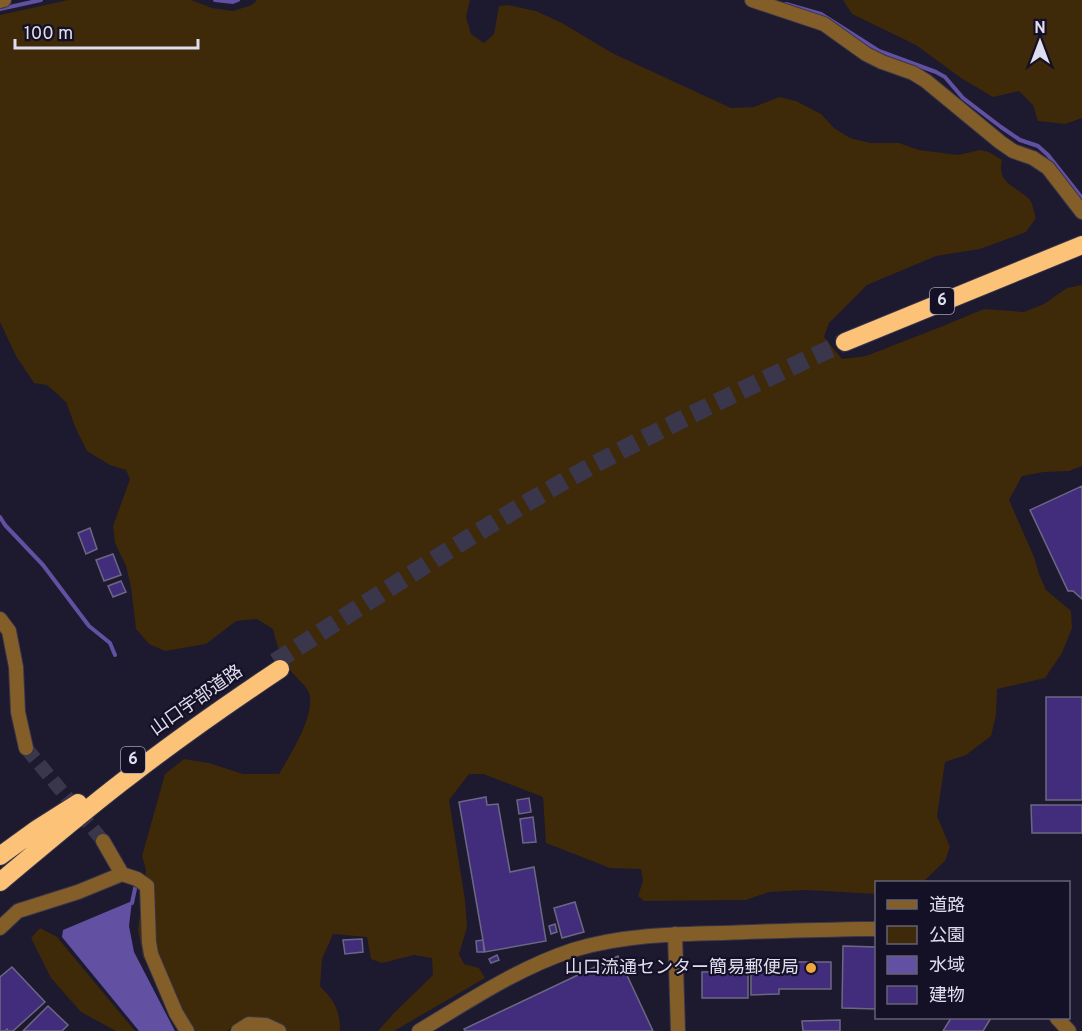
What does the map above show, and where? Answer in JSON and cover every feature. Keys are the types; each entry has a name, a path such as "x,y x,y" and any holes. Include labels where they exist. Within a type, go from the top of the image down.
{"highway":[{"name":"6","path":"846,345 1041,265 1082,245"},
{"name":"6","path":"1041,265 1082,252"},
{"name":"山口宇部道路","path":"0,870 78,803 132,761 204,710 277,665 132,774 0,882"},
{"path":"0,856 78,803"},
{"path":"0,890 22,864"}],"street":[{"path":"752,0 824,24 866,54 926,81 1000,142 1048,168 1082,212"},
{"path":"0,619 9,631 16,667 18,712 26,748"},
{"path":"103,841 122,874"},
{"path":"0,928 18,911 78,892 122,874 142,881 147,886 149,942 152,954 176,1013 187,1031"},
{"path":"419,1031 506,979 574,950 604,943 675,934 875,929"},
{"path":"675,934 678,1031"},
{"path":"1059,1019 1069,1031"},
{"path":"238,1031 249,1024 266,1025 279,1031"}],"green space":[{"path":"68,0 191,0 212,8 233,11 252,5 257,0 470,0 466,17 471,34 484,43 494,34 499,6 508,5 536,11 562,23 614,54 731,108 754,107 779,97 796,101 821,114 834,128 850,138 870,143 899,143 919,150 958,155 980,150 989,152 1002,160 1001,168 1005,180 1025,195 1032,204 1036,218 1026,232 980,249 936,256 867,285 829,323 824,337 842,359 866,356 984,309 1024,312 1044,304 1067,288 1082,285 1082,466 1069,471 1022,476 1009,500 1046,590 1071,611 1072,628 1062,653 1045,678 997,689 996,715 991,736 966,755 945,762 937,816 950,847 945,861 924,881 875,881 875,894 806,890 769,892 746,900 644,901 638,896 643,881 641,869 610,868 546,843 543,797 483,774 469,774 449,800 465,900 467,927 459,954 464,964 479,968 485,978 394,1031 378,1031 433,975 432,958 414,955 382,963 371,959 367,937 333,934 322,959 320,986 335,1006 340,1031 283,1031 243,1020 227,1031 181,1031 143,957 138,930 146,870 142,856 165,774 184,759 209,763 243,774 279,774 301,735 309,712 309,693 282,656 273,629 257,619 236,621 206,644 165,651 149,644 136,629 131,587 126,566 115,543 113,526 130,479 126,470 110,465 87,451 66,402 47,385 34,383 16,356 0,322 0,15"},
{"path":"843,0 1082,0 1082,118 1065,124 1038,121 1033,105 1019,91 993,97 961,78 916,45 852,14"},
{"path":"40,928 57,937 135,1031 116,1031 81,1012 51,978 31,938"}],"water":[{"path":"132,901 129,926 134,952 175,1031 139,1031 62,937 63,930"}],"building":[{"path":"1082,486 1082,599 1073,591 1068,591 1030,510"},
{"path":"90,528 97,549 86,554 78,533"},
{"path":"113,554 121,575 104,581 96,560"},
{"path":"121,581 126,592 113,597 108,586"},
{"path":"1046,697 1082,697 1082,800 1046,800"},
{"path":"486,797 487,805 498,804 510,872 534,867 546,941 485,952 459,802"},
{"path":"529,798 531,812 519,814 517,800"},
{"path":"1031,805 1082,805 1082,833 1032,833"},
{"path":"533,817 536,842 523,843 520,819"},
{"path":"575,902 584,932 562,938 554,908"},
{"path":"555,924 557,932 551,934 549,926"},
{"path":"362,939 363,952 345,954 343,940"},
{"path":"483,940 484,952 477,952 476,941"},
{"path":"843,946 875,947 875,1009 842,1008"},
{"path":"497,955 499,960 491,963 489,959"},
{"path":"618,956 653,1031 465,1031 464,1029"},
{"path":"751,962 831,962 831,989 779,989 779,994 751,995"},
{"path":"12,967 45,1002 13,1031 7,1029 0,1031 0,977"},
{"path":"748,971 748,998 702,998 702,972"},
{"path":"48,1006 68,1025 62,1031 23,1031"},
{"path":"950,1019 990,1019 983,1031 943,1031"},
{"path":"840,1020 840,1031 803,1031 802,1021"}],"waterway":[{"path":"0,9 41,0"},
{"path":"215,0 233,2 238,0"},
{"path":"786,4 821,14 879,51 945,77 963,98 1001,127 1020,140 1038,146 1048,155 1082,198"},
{"path":"0,517 43,565 89,626 110,643 115,655"},
{"path":"132,903 136,884"}],"tunnel":[{"path":"275,662 457,545 568,479 671,425 845,342"},
{"path":"26,748 103,841"}],"place":[{"name":"山口流通センター簡易郵便局","path":"811,968"}]}
